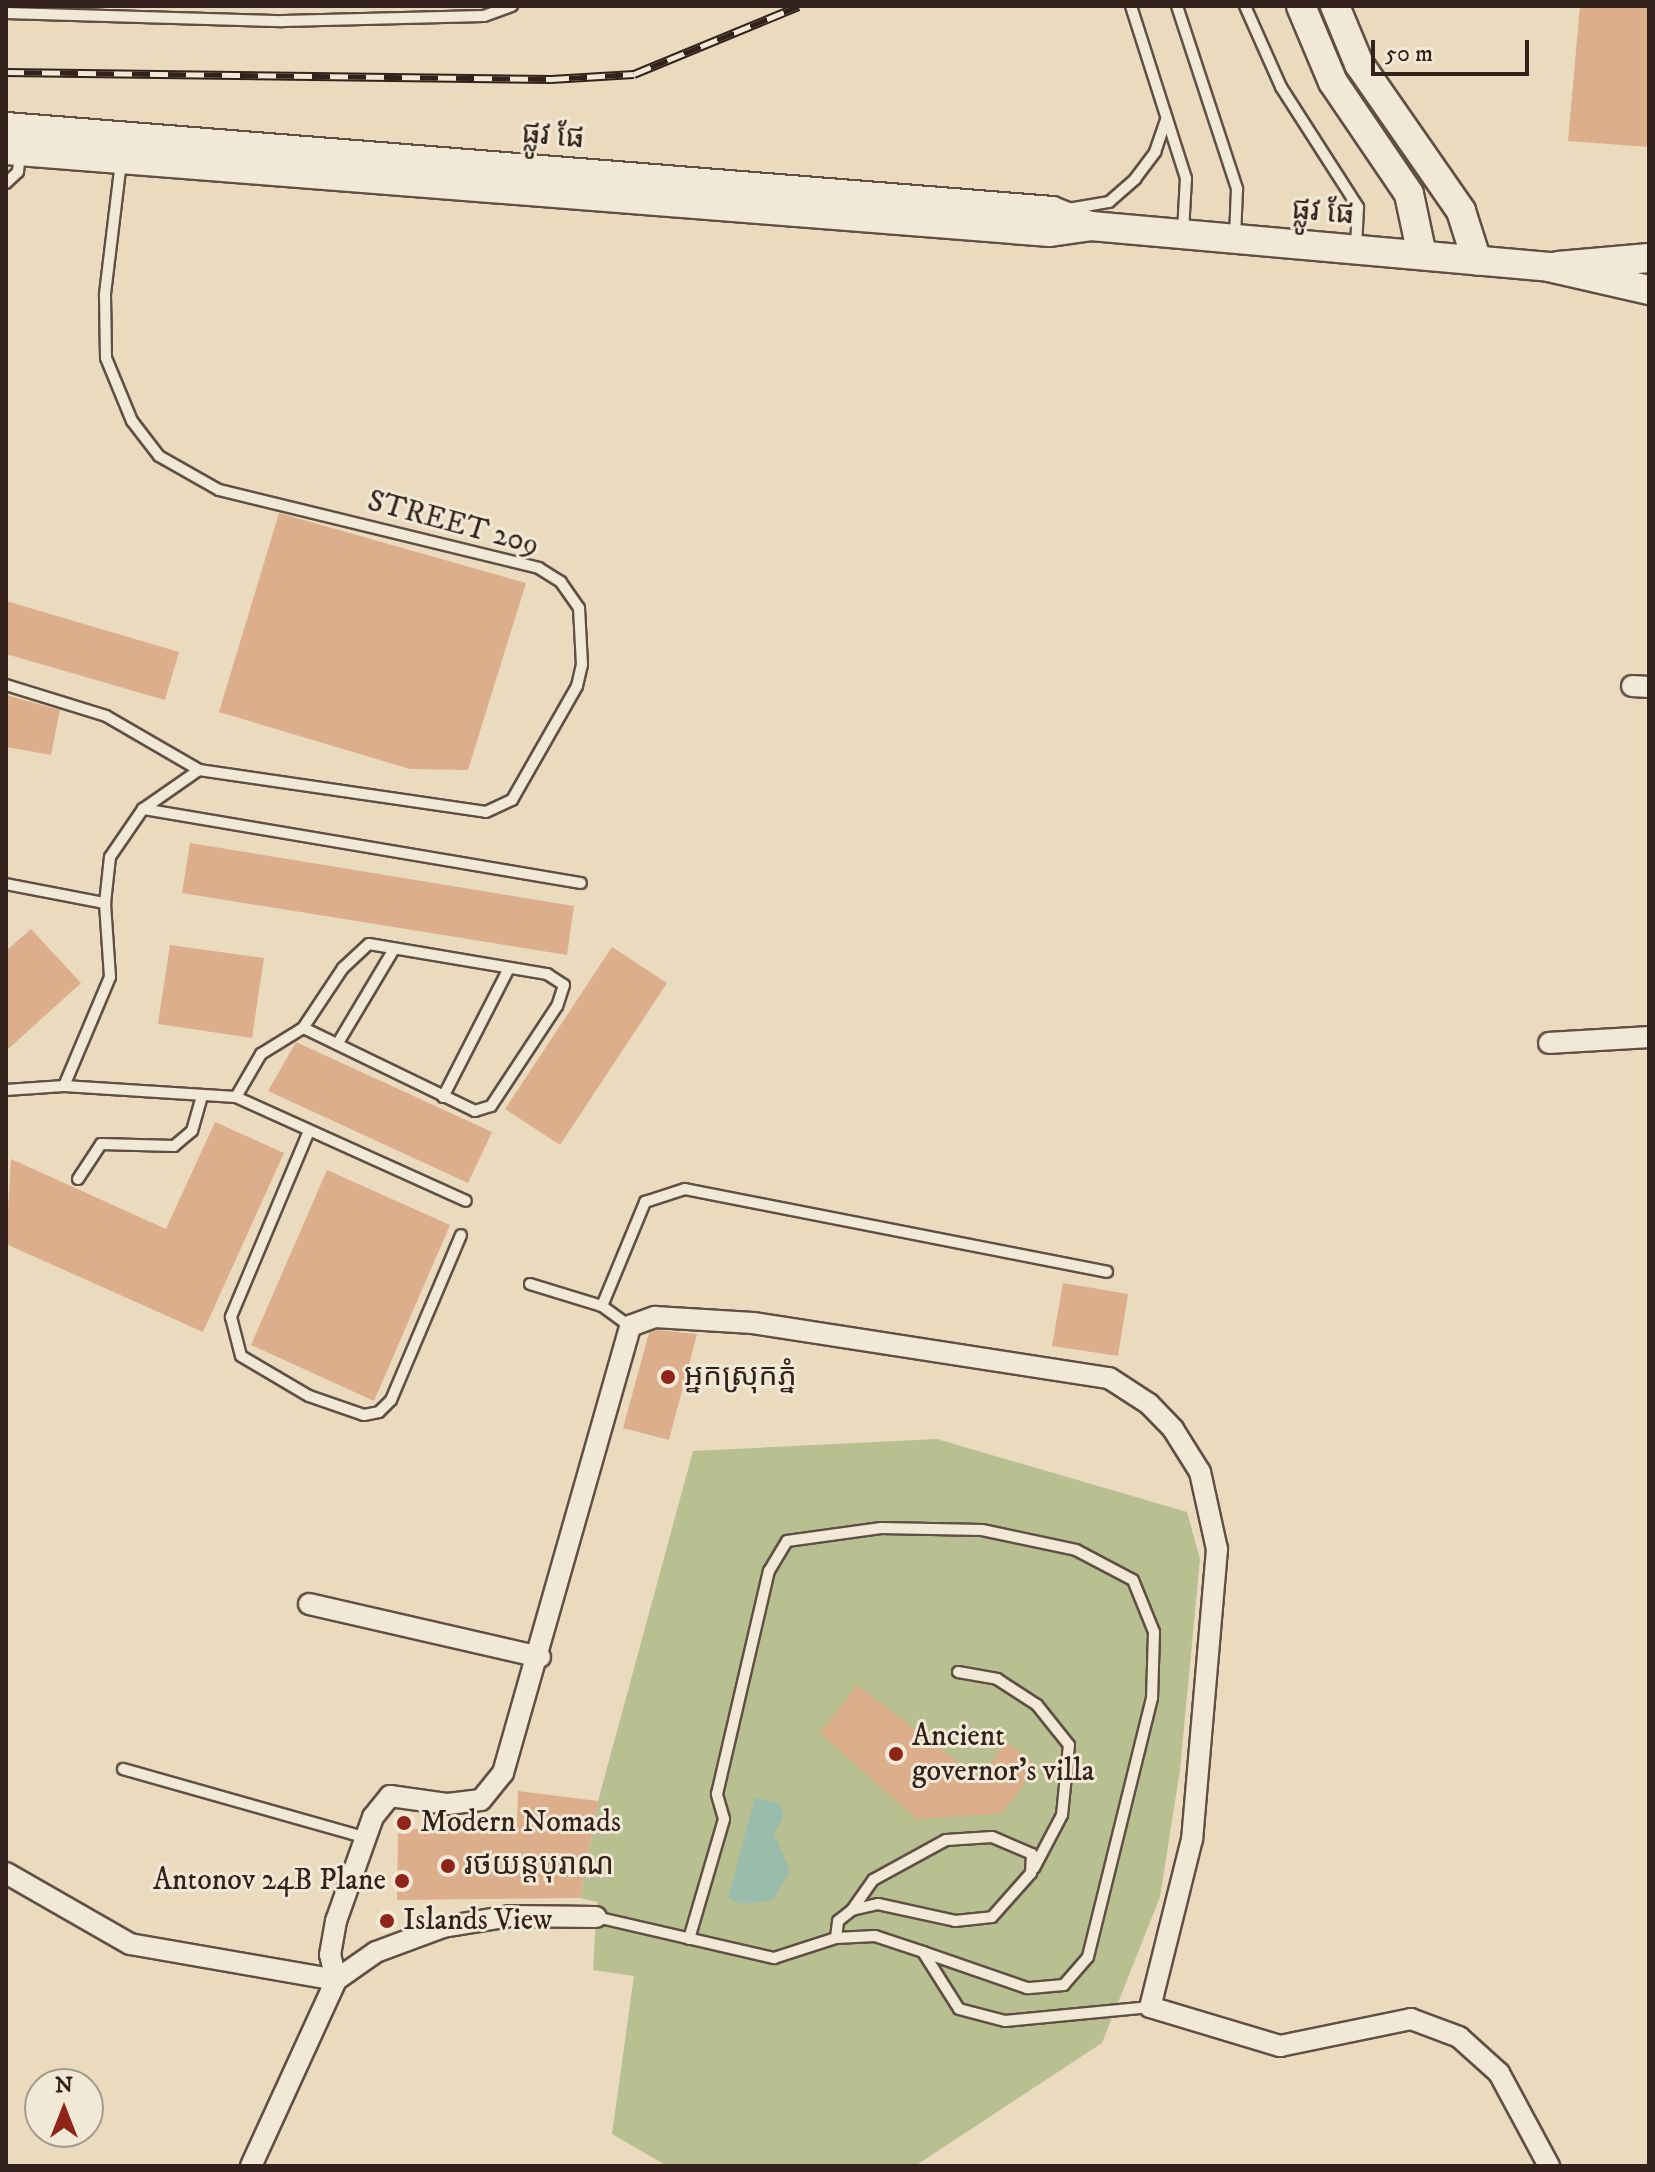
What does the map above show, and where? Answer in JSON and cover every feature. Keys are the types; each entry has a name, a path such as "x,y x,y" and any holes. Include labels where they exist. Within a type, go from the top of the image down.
{"street":[{"path":"1301,6 1327,72 1409,194 1422,255"},
{"path":"1335,6 1359,64 1461,211 1477,261"},
{"name":"ផ្លូវ ផែ","path":"11,142 1052,211 1091,226"},
{"name":"ផ្លូវ ផែ","path":"11,142 121,161 1050,232 1091,226 1422,255 1549,267 1649,290"},
{"name":"ផ្លូវ ផែ","path":"1549,267 1649,258"},
{"path":"1549,1043 1649,1037"},
{"path":"336,1980 330,1955 336,1921 363,1837 390,1796 448,1804 481,1800 503,1773 540,1657 630,1326 655,1317 753,1323 1109,1378 1149,1404 1173,1429 1200,1472 1217,1549 1192,1839 1150,2007 1280,2046 1411,2019 1459,2037 1499,2073 1549,2166"},
{"path":"309,1604 540,1657"},
{"path":"6,1873 130,1944 336,1980"},
{"path":"251,2166 336,1980 376,1952 443,1927 511,1916 596,1917"}],"lane":[{"path":"6,13 283,21 484,16 512,6"},
{"path":"1131,6 1186,178 1182,234"},
{"path":"1177,6 1237,189 1235,239"},
{"path":"1245,6 1281,87 1358,207 1356,250"},
{"path":"1052,211 1109,202 1155,152 1167,118"},
{"path":"6,183 18,172 11,142"},
{"name":"STREET 209","path":"121,161 103,318 106,358 132,421 159,456 219,490 539,568 570,592 582,626 577,686 512,800 499,808 425,806 199,770"},
{"path":"6,685 106,716 199,770 143,809 110,857 105,903 110,977 64,1086"},
{"path":"143,809 581,883"},
{"path":"6,884 105,903"},
{"path":"236,1097 261,1054 303,1028 343,968 369,944 547,974 564,985 557,1006 491,1106 475,1111 303,1028"},
{"path":"338,1043 394,949"},
{"path":"443,1097 509,968"},
{"path":"6,1090 64,1086 236,1097 466,1201"},
{"path":"78,1179 101,1144 174,1146 192,1131 202,1095"},
{"path":"309,1131 231,1317 241,1356 309,1396 364,1415 379,1412 391,1400 461,1235"},
{"path":"602,1306 645,1202 685,1189 1107,1272"},
{"path":"530,1284 602,1306 630,1326"},
{"path":"596,1917 689,1939 774,1958 836,1938 875,1936 1027,1988 1064,1985 1088,1957 1152,1698 1154,1632 1133,1580 1076,1550 982,1530 881,1528 787,1541 769,1571 717,1794 724,1819 689,1939"},
{"path":"852,1910 878,1904 955,1921 992,1917 1031,1873 1062,1815 1069,1745 1037,1705 997,1679 958,1672"},
{"path":"123,1769 363,1837"},
{"path":"836,1938 838,1921 852,1910 873,1880 946,1840 992,1837 1014,1843 1032,1854 1031,1873"},
{"path":"923,1952 959,2009 1005,2021 1150,2007"}],"shaded area":[{"path":"937,1439 1187,1512 1200,1559 1180,1770 1160,1897 1102,2043 915,2166 667,2166 612,2134 634,1976 593,1970 597,1902 580,1898 598,1801 693,1451"},
{"path":"755,1797 780,1804 784,1815 774,1833 790,1871 773,1900 741,1904 728,1898"}],"building":[{"path":"1580,6 1649,6 1649,147 1568,141"},
{"path":"279,513 526,583 468,770 410,769 219,712"},
{"path":"6,601 179,652 165,700 6,654"},
{"path":"6,695 60,710 51,755 6,747"},
{"path":"190,843 574,906 567,955 182,893"},
{"path":"31,929 81,983 6,1051 6,951"},
{"path":"170,945 264,958 252,1038 158,1024"},
{"path":"612,947 667,983 560,1145 505,1109"},
{"path":"296,1042 492,1132 468,1183 268,1091"},
{"path":"215,1122 284,1153 203,1332 6,1244 11,1159 166,1229"},
{"path":"327,1170 450,1225 374,1401 251,1345"},
{"path":"1063,1283 1128,1294 1118,1356 1052,1346"},
{"path":"657,1330 697,1334 669,1440 623,1428 649,1333"},
{"name":"Ancient governor's villa","path":"857,1685 980,1779 1006,1742 1037,1766 1002,1813 917,1819 820,1733"},
{"path":"518,1791 598,1801 580,1898 397,1900 398,1829 517,1829"}],"railway":[{"path":"6,72 551,79 634,74 799,6"}],"place":[{"name":"អ្នកស្រុកភ្នំ","path":"668,1377"},
{"name":"Ancient governor's villa","path":"896,1754"},
{"name":"Modern Nomads","path":"404,1823"},
{"name":"រថយន្តបុរាណ","path":"448,1866"},
{"name":"Antonov 24B Plane","path":"402,1881"},
{"name":"Islands View","path":"387,1921"}]}
